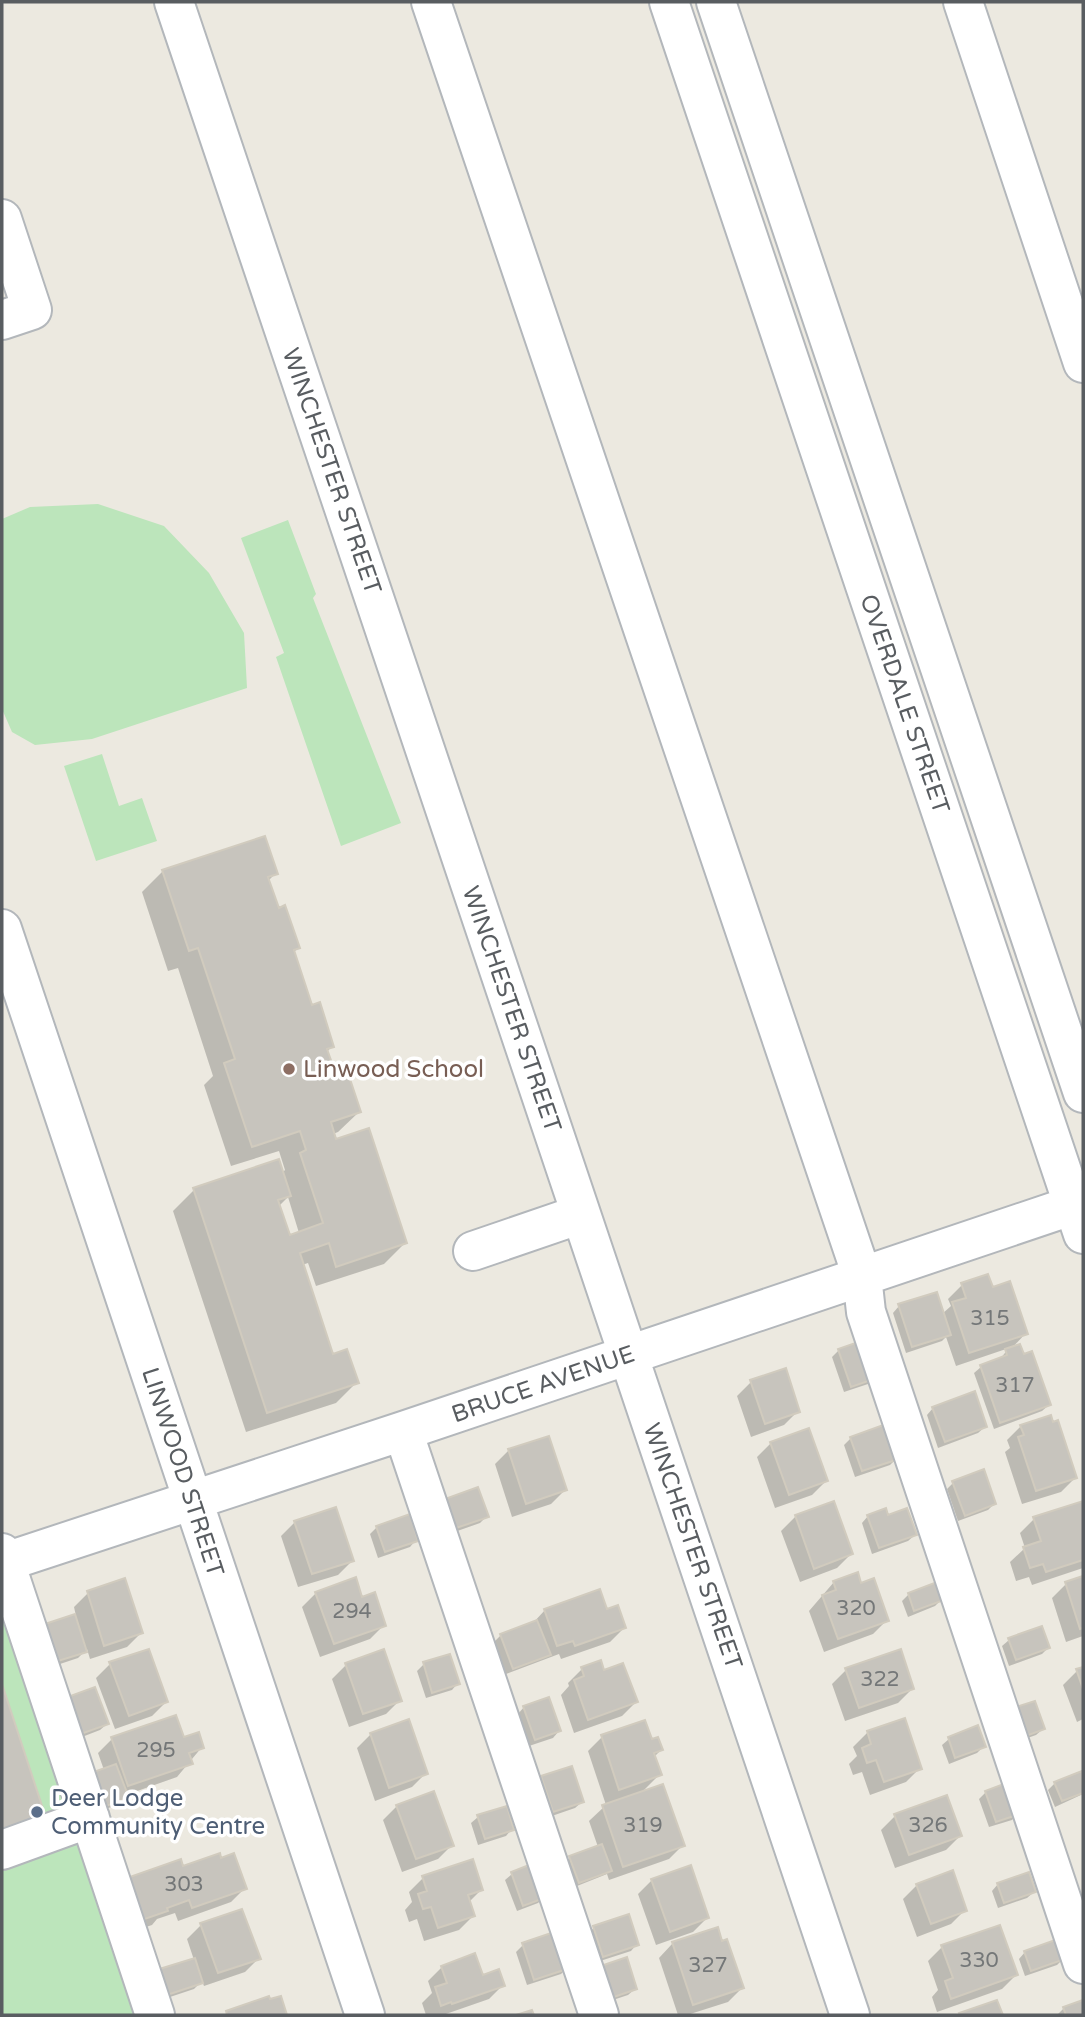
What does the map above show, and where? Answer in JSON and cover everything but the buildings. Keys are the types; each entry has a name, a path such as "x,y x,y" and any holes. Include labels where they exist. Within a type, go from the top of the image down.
{"street":[{"name":"WINCHESTER STREET","path":"174,2 850,2015"},
{"path":"431,2 862,1276 866,1312 1083,1964"},
{"name":"OVERDALE STREET","path":"670,2 1080,1214"},
{"name":"OVERDALE STREET","path":"716,2 1083,1093"},
{"path":"963,2 1083,363"},
{"path":"727,174 769,160"},
{"path":"2,219 32,310 2,320"},
{"name":"LINWOOD STREET","path":"2,929 365,2015"},
{"path":"473,1251 581,1213"},
{"name":"BRUCE AVENUE","path":"3,1559 192,1501 862,1276 1080,1214"},
{"path":"403,1431 599,2015"},
{"path":"3,1559 155,2015"},
{"path":"2,1850 90,1818"}],"green space":[{"path":"98,504 164,526 209,573 244,633 247,688 92,739 35,745 12,732 2,709 2,519 30,507"},
{"path":"288,520 316,594 313,598 401,823 341,846 276,657 284,653 241,538"},
{"path":"102,754 119,806 142,798 157,841 96,861 64,766"},
{"name":"Deer Lodge Community Centre","path":"2,1608 140,2015 2,2015"}],"place":[{"name":"Linwood School","path":"289,1069"},
{"name":"Deer Lodge Community Centre","path":"37,1812"}]}
